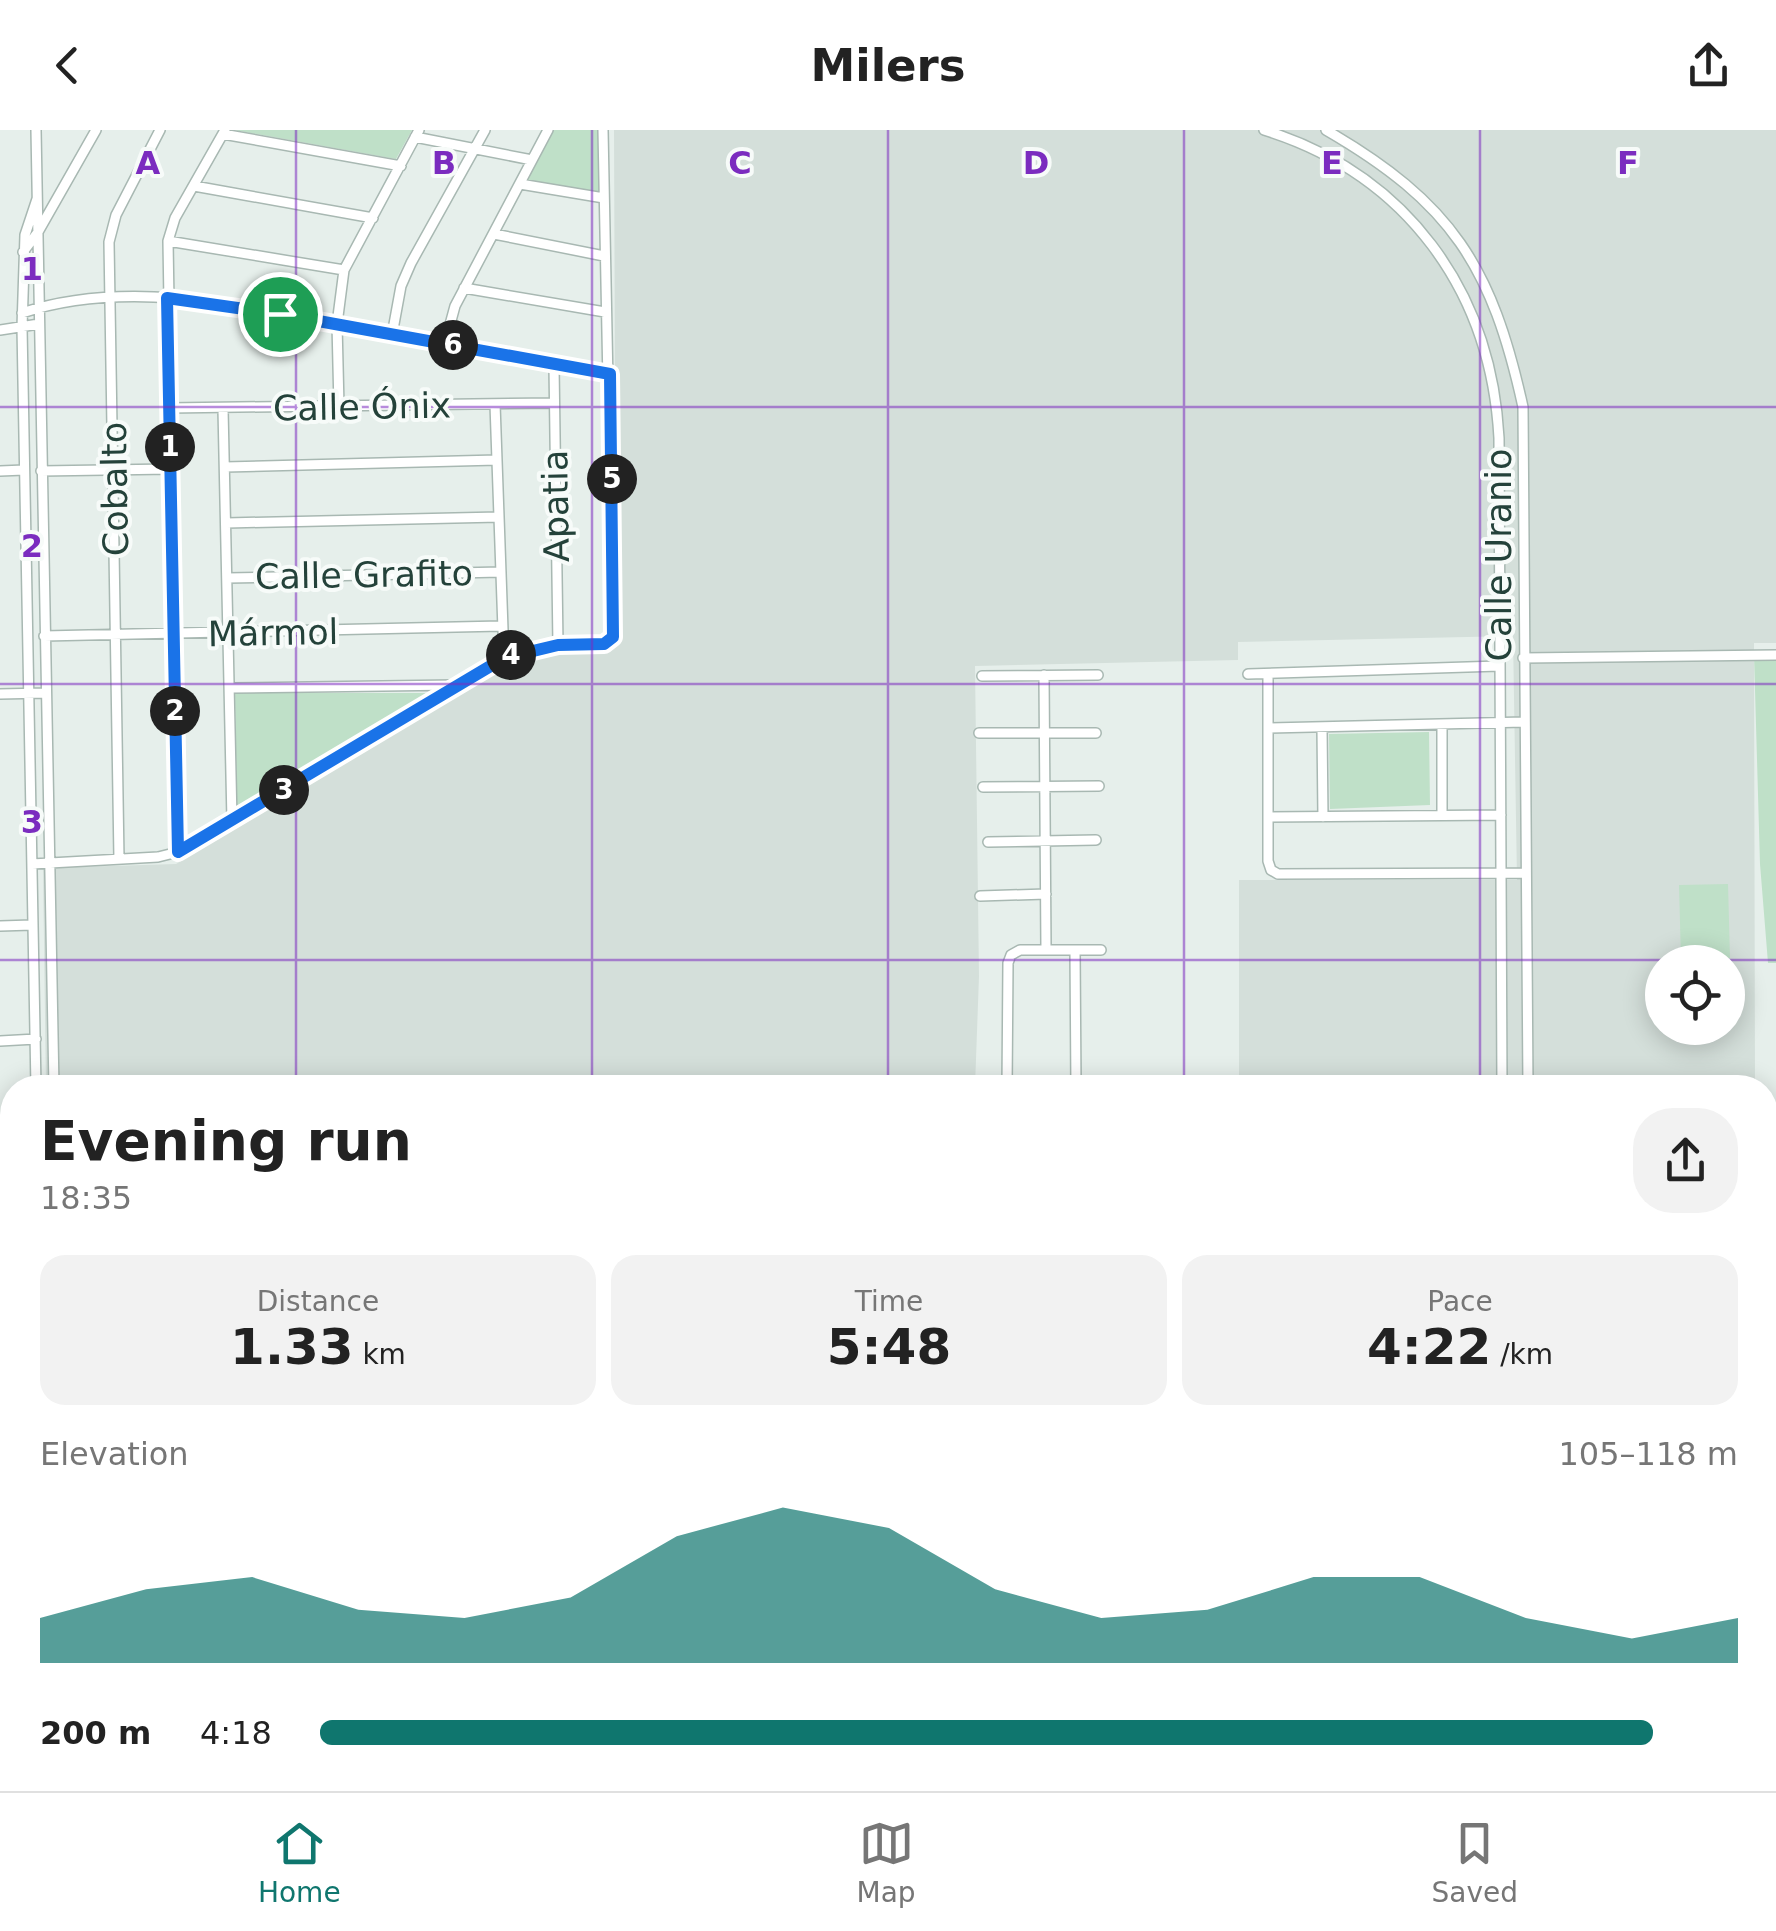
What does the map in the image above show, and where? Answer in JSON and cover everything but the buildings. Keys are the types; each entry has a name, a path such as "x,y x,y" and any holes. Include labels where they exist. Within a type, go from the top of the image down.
{"street":[{"path":"36,130 54,1075"},
{"path":"36,1075 23,253 40,212 96,130"},
{"name":"Cobalto","path":"119,860 111,228 160,130"},
{"path":"392,334 401,286 411,263 485,130"},
{"path":"445,343 455,306 548,130"},
{"path":"32,864 169,856 504,658 558,645 604,644 613,637 603,130"},
{"name":"Calle Uranio","path":"1264,130 1325,154 1363,178 1415,223 1458,282 1489,367 1498,438 1502,1075"},
{"name":"Calle Uranio","path":"1326,130 1383,164 1435,210 1480,272 1512,358 1523,407 1528,1075"},
{"path":"178,852 167,298 168,241 175,218 224,132 400,166"},
{"path":"339,407 337,324 344,270 417,134 532,160"},
{"path":"520,184 604,198"},
{"path":"194,186 374,218"},
{"path":"23,253 38,232"},
{"path":"494,234 604,256"},
{"path":"168,241 344,270"},
{"path":"464,288 605,312"},
{"path":"22,313 61,302 167,298 337,324 610,374"},
{"path":"0,330 39,324"},
{"path":"1489,367 1512,358"},
{"name":"Apatia","path":"554,366 558,645"},
{"name":"Calle Ónix","path":"169,408 554,403"},
{"path":"495,404 504,658"},
{"path":"223,409 232,822"},
{"path":"225,467 497,460"},
{"path":"41,471 170,469"},
{"path":"0,471 24,470"},
{"path":"227,522 500,517"},
{"name":"Calle Grafito","path":"228,578 501,572"},
{"name":"Mármol","path":"44,636 501,626"},
{"path":"1523,658 1776,655"},
{"path":"1248,674 1499,666"},
{"path":"982,676 1098,674"},
{"path":"1268,674 1271,870 1278,874 1525,873"},
{"path":"1044,675 1046,949"},
{"path":"231,688 458,685"},
{"path":"0,694 45,693"},
{"path":"1268,728 1524,722"},
{"path":"1442,725 1442,814"},
{"path":"1322,728 1323,817"},
{"path":"979,733 1096,734"},
{"path":"983,787 1099,786"},
{"path":"1268,817 1500,814"},
{"path":"988,842 1096,840"},
{"path":"980,896 1046,894"},
{"path":"0,926 32,924"},
{"path":"1007,1075 1011,955 1020,950 1100,950"},
{"path":"1075,950 1076,1075"},
{"path":"0,1041 36,1039"}],"shaded area":[{"path":"614,130 1776,130 1776,643 1754,643 1755,1075 1239,1075 1239,880 1517,880 1513,636 1238,642 1238,660 975,666 979,976 975,1075 46,1075 43,868 176,864 509,663 616,637"}],"green space":[{"path":"234,130 412,130 396,159"},
{"path":"548,130 603,130 604,198 520,184"},
{"path":"1754,655 1776,655 1776,963 1768,963 1760,864"},
{"path":"235,693 429,693 237,809"},
{"path":"1429,732 1430,805 1330,809 1329,734"},
{"path":"1728,884 1730,945 1681,945 1679,885"}],"route":[{"path":"167,298 280,314 610,374 613,637 604,644 558,645 504,658 178,852 167,298"}]}
